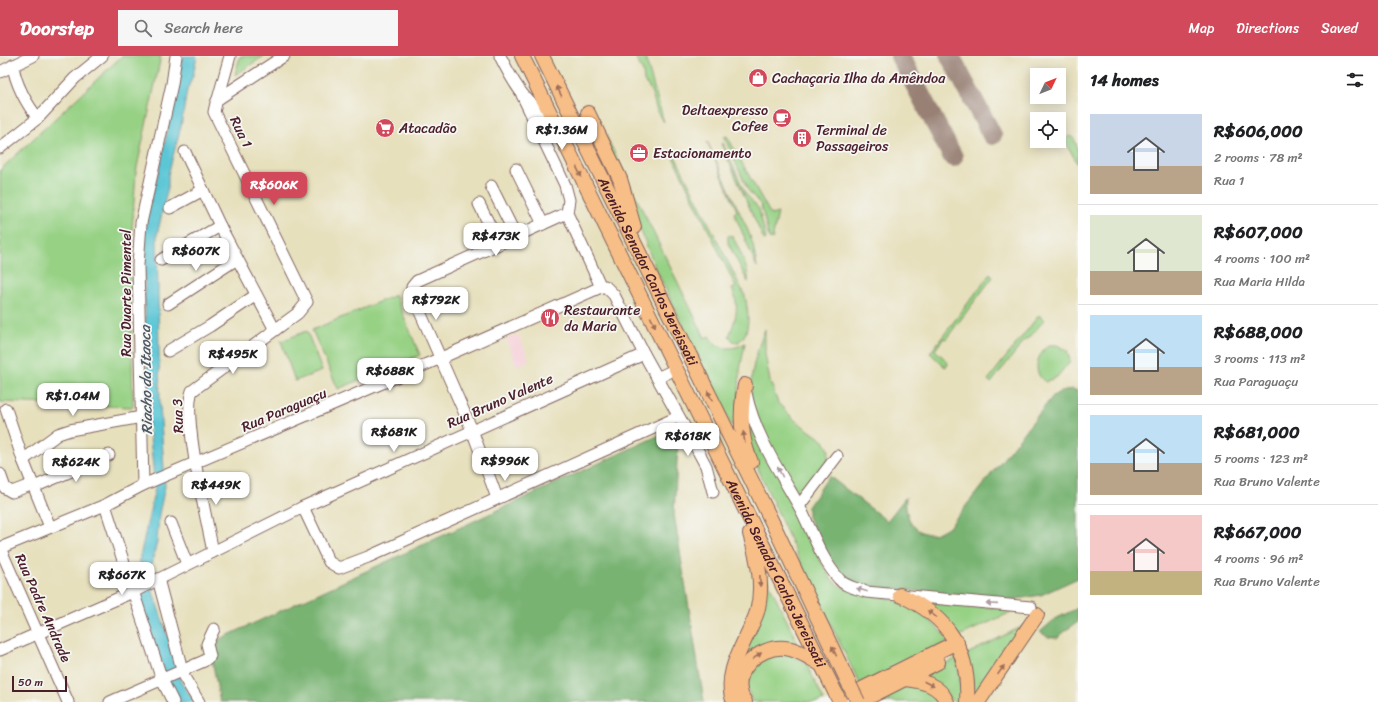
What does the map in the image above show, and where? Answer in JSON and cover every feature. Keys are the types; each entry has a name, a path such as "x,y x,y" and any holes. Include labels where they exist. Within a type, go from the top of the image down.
{"main road":[{"name":"Avenida Senador Carlos Jereissati","path":"522,56 838,698"},
{"name":"Avenida Senador Carlos Jereissati","path":"542,56 774,526 859,694"},
{"path":"588,113 620,179 645,264"},
{"path":"745,385 742,420 744,441 747,454 762,486 765,502 774,526"},
{"path":"734,702 731,681 757,612 760,590 757,558 749,531 749,516"},
{"path":"900,595 916,602 940,620 959,647 968,684 967,702"},
{"path":"978,702 1034,611"},
{"path":"859,694 959,647"},
{"path":"745,702 740,684 743,673 747,664 765,650 788,648 822,665"},
{"path":"859,694 905,679 925,663"},
{"path":"905,679 924,682 935,687 947,702"}],"street":[{"path":"0,72 15,62 33,56"},
{"path":"0,148 38,118 75,78 102,56"},
{"name":"Rua Duarte Pimentel","path":"146,484 142,416 138,265 139,240 141,223 172,84 176,56"},
{"name":"Rua 1","path":"230,56 214,112 306,298 306,304"},
{"path":"218,99 284,56"},
{"path":"500,56 515,86 522,95 555,124"},
{"path":"15,62 26,99 38,118"},
{"path":"522,95 565,185 569,200 567,213 601,287 605,286 614,295 644,354 706,466 713,492"},
{"path":"185,152 220,226 274,330"},
{"path":"516,169 543,224"},
{"path":"491,186 516,236"},
{"path":"170,208 203,190"},
{"path":"479,204 499,244"},
{"path":"497,498 472,430 413,296 412,287 417,281 567,213"},
{"path":"161,260 220,226"},
{"path":"168,304 237,259"},
{"name":"Rua Paraguaçu","path":"0,548 105,505 146,484 196,464 441,358 601,287"},
{"path":"168,351 210,326 256,295"},
{"name":"Rua 3","path":"213,552 196,464 189,402 192,391 298,313 306,304"},
{"name":"Rua Bruno Valente","path":"0,650 37,632 134,591 303,507 644,354"},
{"path":"657,378 676,368"},
{"path":"745,385 749,408 756,424 828,564 839,580 846,585 866,592 1034,611"},
{"path":"6,409 22,460 50,527"},
{"path":"22,460 58,434 70,430 142,416"},
{"path":"303,507 329,562 339,568 368,557 678,417"},
{"path":"0,474 5,488 12,492 109,455"},
{"path":"799,506 836,456"},
{"path":"105,505 173,702"},
{"path":"171,523 187,564"},
{"name":"Rua Padre Andrade","path":"0,548 68,702"},
{"path":"156,580 181,671 198,702"},
{"path":"110,702 209,658 207,644 214,629"}],"shaded area":[{"path":"518,334 529,360 517,366 506,339"}],"green space":[{"path":"122,56 161,56 136,172 130,260 133,407 0,402 0,170"},
{"path":"240,56 264,56 235,75"},
{"path":"635,56 645,56 664,122 660,118 651,91 644,82 643,72"},
{"path":"596,115 705,338 709,336 716,344 725,348 740,346 745,343 740,370 737,422 735,425 731,425 655,267"},
{"path":"727,136 771,215 778,213 772,240 769,238 761,205 748,190 724,137"},
{"path":"1070,136 1075,140 1078,152 1078,165 1066,143 1066,138"},
{"path":"707,141 749,233 757,267 734,213 737,211"},
{"path":"723,143 745,193 759,209 766,239 764,240 721,144"},
{"path":"674,154 745,296 748,315 747,328 742,338 738,342 734,342 729,336 734,324 736,312 736,301 732,289 736,287 672,155"},
{"path":"731,235 743,258 748,282 728,243 728,236"},
{"path":"990,274 993,277 946,339 944,338 935,350 947,361 948,365 945,367 930,353"},
{"path":"395,295 420,355 338,389 312,330"},
{"path":"1039,315 1044,320 1031,336 1025,340 991,383 988,380"},
{"path":"765,329 765,354 770,381 778,403 796,421 824,441 829,450 828,461 806,493 799,496 770,447 753,408 751,397 752,371"},
{"path":"307,331 322,371 295,381 281,341"},
{"path":"1049,345 1057,345 1067,350 1070,361 1057,377 1046,382 1038,374 1037,364 1041,353"},
{"path":"1072,389 1078,391 1078,578 1041,595 1010,600 855,585 838,574 808,517 808,507 829,476 887,521 906,497 906,509 913,526 918,530 929,534 938,533 950,526 1053,396 1061,391"},
{"path":"750,417 815,551 831,579 839,586 892,599 921,611 950,641 860,684 802,566 759,471 749,444 747,432"},
{"path":"679,426 674,514 704,702 220,702 209,644"},
{"path":"765,579 767,579 800,648 779,643 738,678 750,643"},
{"path":"921,601 1016,610 957,637"},
{"path":"1078,608 1078,622 1063,632 1058,638 1048,637 1040,632 1055,619"},
{"path":"1025,625 974,702 965,655"},
{"path":"787,653 806,663 824,700 819,702 752,702 747,687 750,670 761,658"},
{"path":"957,658 963,702 954,702 923,676"},
{"path":"921,683 943,702 869,702 899,686"}],"water":[{"path":"183,56 197,56 193,75 187,90 181,126 168,175 168,187 157,235 160,405 165,486 159,514 157,542 148,577 176,661 177,672 185,688 195,702 175,702 139,600 140,557 155,488 149,427 143,243 149,206 159,170"}],"waterway":[{"name":"Riacho da Itaoca","path":"149,580 150,570"}],"taxiway":[{"path":"900,56 953,157"},
{"path":"950,56 992,135"}],"place":[{"name":"Cachaçaria Ilha da Amêndoa","path":"758,78"},
{"name":"Deltaexpresso Cofee","path":"782,118"},
{"name":"Atacadão","path":"385,128"},
{"name":"Terminal de Passageiros","path":"802,138"},
{"name":"Estacionamento","path":"639,153"},
{"name":"Restaurante da Maria","path":"550,318"}]}
